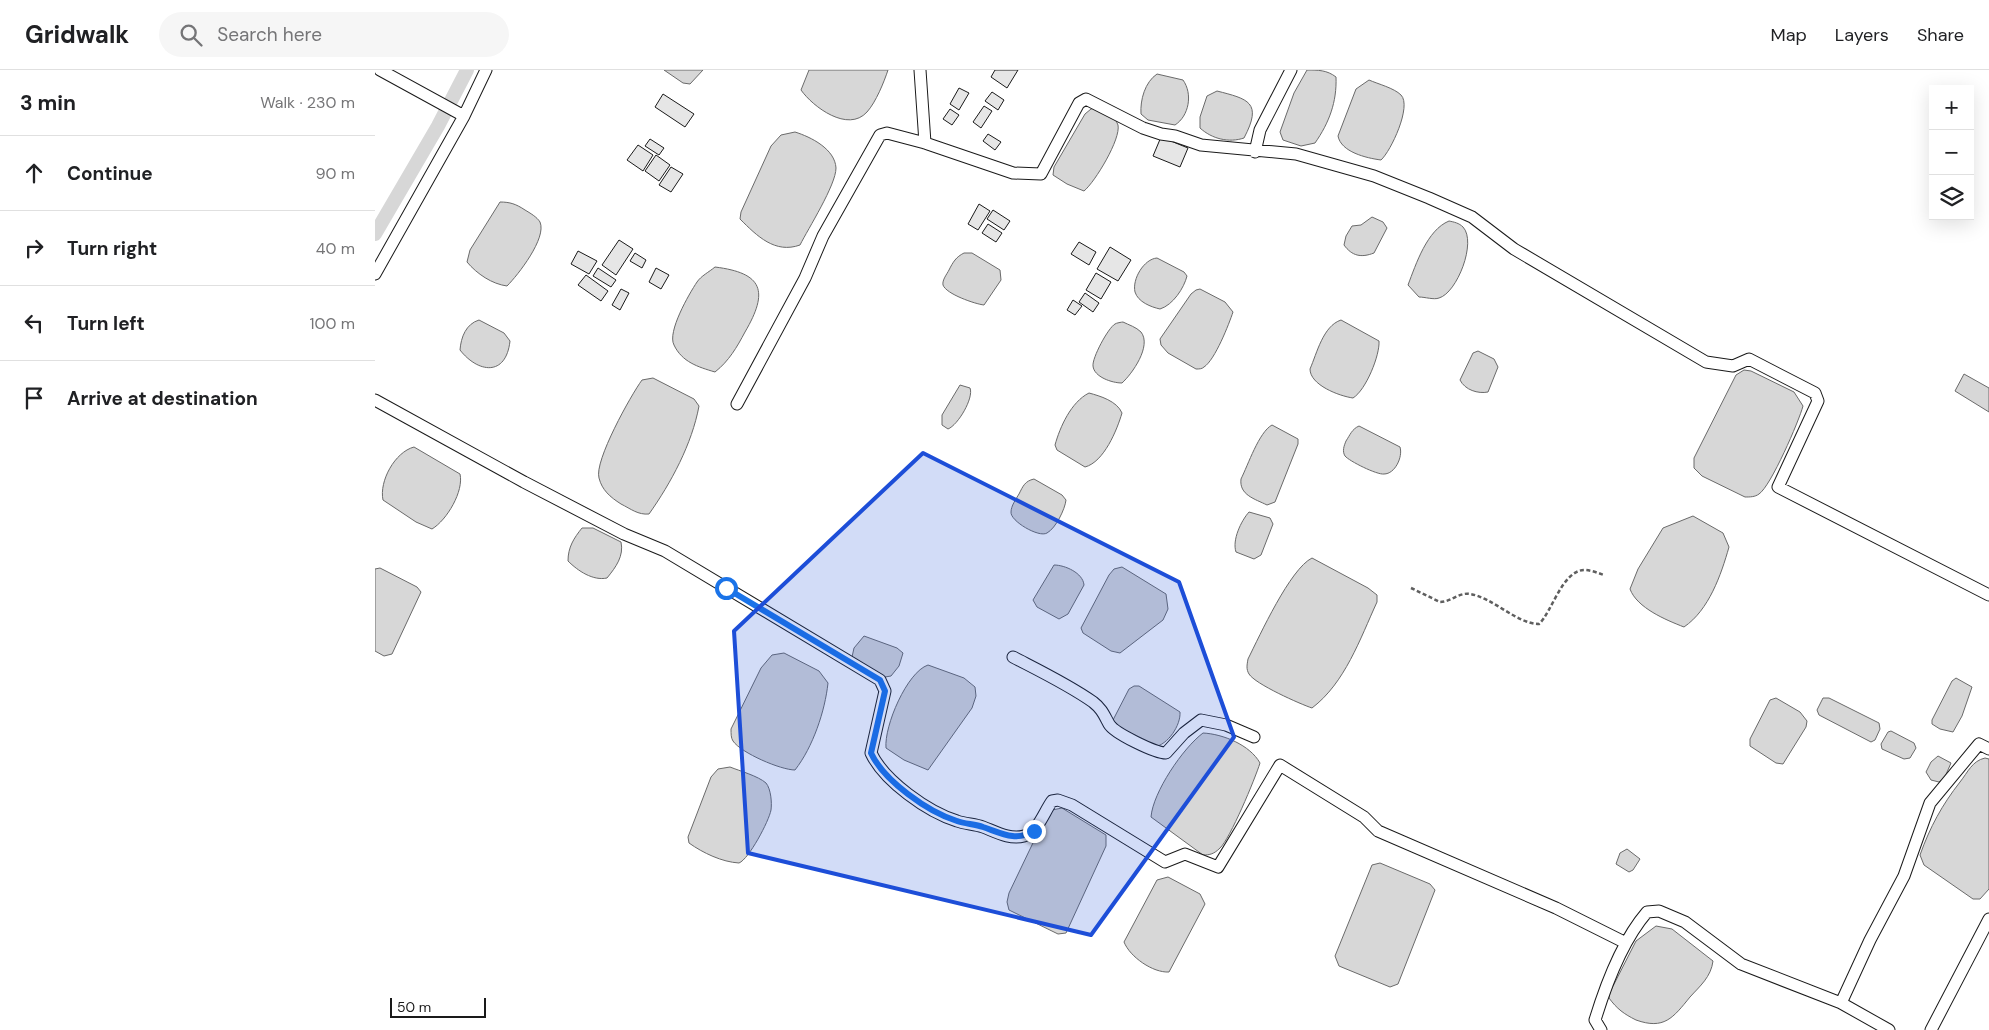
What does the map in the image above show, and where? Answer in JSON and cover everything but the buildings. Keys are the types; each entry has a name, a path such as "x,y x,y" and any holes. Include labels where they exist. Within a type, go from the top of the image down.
{"street":[{"path":"380,70 461,114"},
{"path":"375,274 486,70"},
{"path":"920,70 925,143"},
{"path":"1255,152 1260,130 1291,70"},
{"path":"737,404 805,278 823,236 880,134 887,133 925,143 1013,173 1041,174 1079,103 1086,99 1143,128 1201,145 1255,152 1296,154 1373,176 1429,198 1473,217 1514,249 1706,362 1733,366 1749,359 1815,393 1819,401 1778,487 1989,595"},
{"path":"375,400 523,482 624,534 665,551 880,680 885,691 871,753 874,761 885,774 920,803 951,819 982,826 998,833 1015,837 1025,836 1034,831 1052,801 1058,800 1071,804 1165,862 1185,854 1218,867 1281,765 1364,817 1378,831 1557,908 1626,943"},
{"path":"1013,657 1093,702 1105,713 1109,725 1139,744 1161,753 1166,753 1184,733 1201,720 1226,725 1254,736"},
{"path":"1841,1003 1904,876 1930,803 1979,744 1989,748"},
{"path":"1601,1030 1595,1020 1600,1003 1634,926 1647,912 1659,911 1685,922 1741,964 1841,1003 1889,1030"},
{"path":"1931,1030 1989,919"}],"path":[{"path":"1411,588 1440,602 1464,594 1475,595 1535,624 1541,622 1562,586 1575,574 1587,570 1604,575"}],"highlighted area":[{"path":"923,453 1179,582 1234,737 1091,935 748,853 734,631"}],"shaded area":[{"path":"664,70 703,70 690,84 683,83"},
{"path":"809,70 888,70 879,92 867,112 859,118 850,120 841,119 822,110 801,90"},
{"path":"1307,70 1322,71 1333,75 1336,77 1336,86 1331,112 1320,135 1315,143 1301,146 1283,140 1280,132 1294,93"},
{"path":"1157,74 1183,80 1186,86 1189,98 1188,104 1184,116 1175,125 1148,120 1141,114 1141,103 1146,86"},
{"path":"1369,80 1394,90 1401,95 1404,101 1399,128 1390,148 1381,160 1368,158 1349,150 1340,142 1338,136 1356,89"},
{"path":"1217,91 1244,100 1252,109 1250,126 1244,138 1221,139 1210,135 1200,128 1200,117 1207,96"},
{"path":"1098,107 1115,119 1118,131 1106,160 1084,191 1067,184 1053,175 1054,167 1085,114 1091,109"},
{"path":"795,132 808,137 827,150 835,161 836,168 827,196 800,245 782,247 767,242 740,219 741,212 771,146 781,135"},
{"path":"500,202 516,205 531,214 540,222 541,229 536,246 518,274 507,286 485,278 467,262 470,250"},
{"path":"1372,217 1383,222 1387,228 1374,253 1361,256 1350,252 1344,245 1346,236 1352,226 1361,225"},
{"path":"1449,221 1463,227 1467,234 1468,244 1463,266 1446,294 1437,299 1419,297 1408,285 1415,267 1428,240 1441,225"},
{"path":"964,253 972,253 1000,270 1001,280 984,305 955,295 949,292 943,285 953,262"},
{"path":"1157,258 1184,272 1187,276 1177,296 1160,309 1142,301 1135,292 1135,281 1140,270 1152,259"},
{"path":"715,267 731,270 752,279 757,286 759,295 753,318 739,343 729,358 715,372 686,360 677,351 673,339 676,323 693,288 701,278"},
{"path":"1200,289 1225,302 1233,312 1213,357 1203,368 1196,369 1168,353 1161,345 1160,339 1191,294"},
{"path":"479,320 504,333 510,341 503,361 497,366 483,367 467,358 460,350 465,332 474,322"},
{"path":"1341,320 1379,341 1377,355 1371,372 1363,388 1353,398 1340,395 1320,385 1311,375 1310,369 1325,334 1335,323"},
{"path":"1123,322 1141,332 1144,338 1144,345 1135,367 1122,383 1109,381 1100,376 1094,370 1093,362 1108,331 1116,324"},
{"path":"1478,351 1494,359 1498,367 1488,392 1472,390 1460,380 1473,353"},
{"path":"1744,370 1751,371 1794,392 1803,406 1770,479 1759,494 1749,497 1745,497 1702,476 1694,468 1694,458 1736,375"},
{"path":"1964,374 1989,388 1989,412 1955,391"},
{"path":"653,378 694,399 699,406 691,435 680,463 649,514 645,514 631,510 610,496 600,482 599,470 608,443 630,399 642,380"},
{"path":"960,385 970,388 970,398 960,417 948,429 942,425 942,415"},
{"path":"1089,393 1112,402 1122,413 1117,428 1104,452 1092,464 1085,467 1057,450 1055,445 1063,423 1072,409 1077,402"},
{"path":"1272,425 1298,439 1298,444 1275,502 1267,505 1245,493 1241,479 1258,441"},
{"path":"1359,426 1400,447 1399,460 1392,471 1380,474 1357,464 1345,456 1343,450 1346,441 1353,430"},
{"path":"414,447 460,474 461,481 457,496 449,512 432,529 416,522 383,500 383,484 390,468 401,455"},
{"path":"1034,479 1062,495 1066,500 1057,523 1050,531 1043,534 1032,531 1020,524 1012,516 1011,512 1023,486 1028,481"},
{"path":"1249,512 1270,518 1273,524 1261,555 1254,559 1236,552 1235,547 1238,531"},
{"path":"1693,516 1723,533 1729,547 1718,580 1707,602 1693,620 1684,627 1645,608 1630,589 1638,569 1663,528"},
{"path":"582,528 593,528 621,542 620,557 607,578 591,577 568,561 572,543"},
{"path":"1312,558 1368,588 1377,595 1377,602 1351,660 1334,686 1312,708 1260,683 1249,674 1247,667 1248,659 1285,588 1303,565"},
{"path":"1054,565 1073,570 1083,581 1084,585 1068,614 1059,619 1037,607 1033,600"},
{"path":"1122,567 1166,594 1168,609 1163,620 1120,653 1111,651 1083,633 1081,628 1109,575 1114,569"},
{"path":"380,568 417,587 421,592 392,654 384,656 375,651 375,569"},
{"path":"864,636 897,648 903,653 899,666 891,676 885,677 852,657 854,648"},
{"path":"784,653 819,671 828,683 824,705 813,740 795,770 762,760 744,751 737,746 731,736 731,729 761,668 772,655"},
{"path":"928,665 964,678 975,687 976,696 972,708 928,770 904,760 886,748 886,738 898,701 912,678"},
{"path":"1956,678 1972,687 1962,716 1953,732 1940,729 1932,724 1932,720 1952,681"},
{"path":"1139,686 1180,712 1180,717 1173,734 1164,743 1154,747 1121,728 1113,720 1129,689"},
{"path":"1776,698 1800,712 1807,721 1806,727 1783,764 1776,763 1750,746 1750,739 1770,700"},
{"path":"1823,698 1829,698 1879,723 1880,729 1875,740 1871,742 1819,715 1817,710"},
{"path":"1891,731 1914,743 1916,748 1910,758 1904,759 1882,749 1881,744 1888,732"},
{"path":"1203,733 1227,738 1243,746 1260,763 1230,833 1220,848 1214,853 1203,855 1151,817 1157,795 1170,771 1187,749"},
{"path":"1938,756 1951,763 1944,779 1939,782 1931,780 1926,772 1931,762"},
{"path":"1985,758 1989,759 1989,889 1980,899 1973,899 1924,865 1920,855 1932,826 1948,799 1971,767"},
{"path":"730,767 763,780 769,789 771,800 771,810 763,831 748,855 739,863 719,859 706,853 689,843 688,837 711,777 718,769"},
{"path":"1062,808 1106,835 1106,846 1066,933 1058,934 1009,910 1007,902 1009,893 1042,824 1052,810"},
{"path":"1627,849 1640,859 1633,870 1629,872 1616,864 1620,853"},
{"path":"1380,863 1430,884 1435,890 1398,984 1390,987 1339,966 1335,956 1372,865"},
{"path":"1168,877 1200,894 1205,904 1169,972 1163,972 1143,963 1131,953 1124,942 1157,880"},
{"path":"1656,926 1672,929 1713,961 1705,981 1678,1011 1667,1020 1654,1024 1628,1016 1609,998 1610,992 1636,941"}],"waterway":[{"path":"375,234 438,126 467,70"}],"route":[{"path":"726,588 880,680 885,691 871,753 874,761 885,774 920,803 958,822 982,826 998,833 1015,837 1025,836 1034,831"}]}
